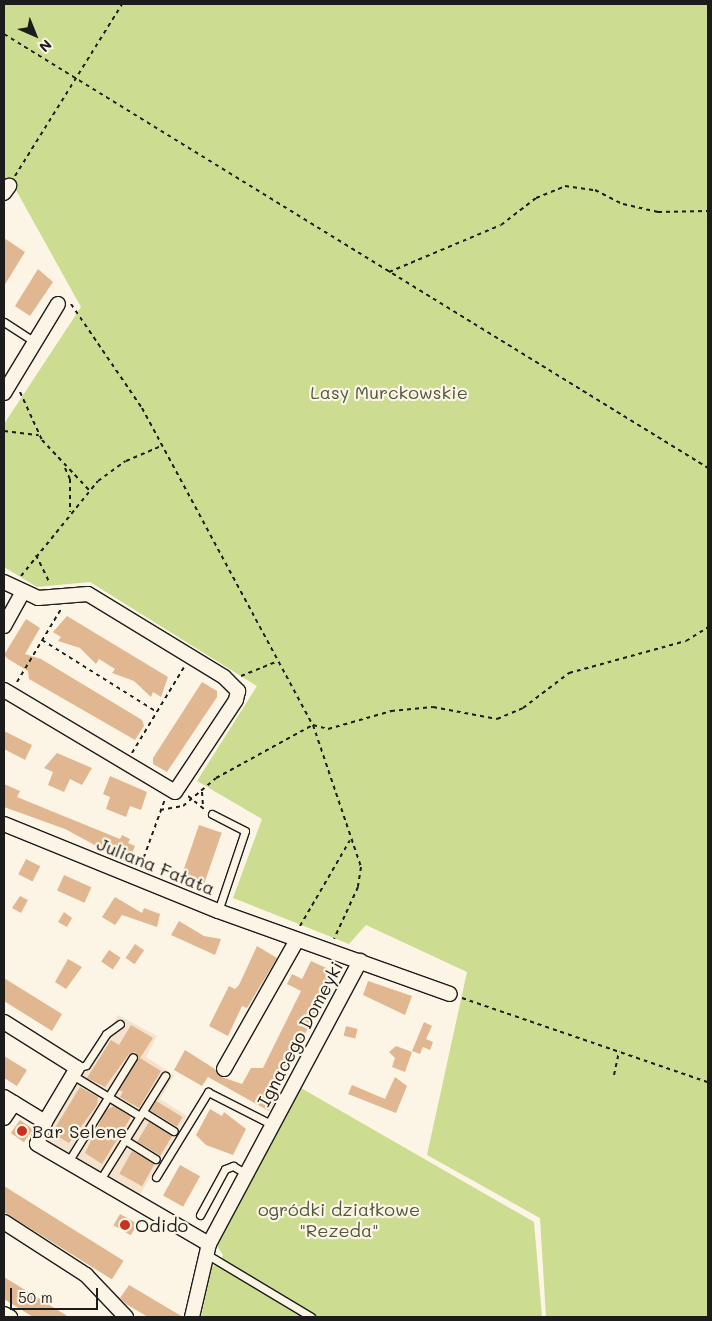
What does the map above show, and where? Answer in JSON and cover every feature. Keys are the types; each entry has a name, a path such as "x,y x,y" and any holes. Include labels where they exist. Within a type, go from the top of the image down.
{"street":[{"path":"4,393 58,304"},
{"path":"4,626 13,588 65,596 88,594 234,684 236,700 174,790 6,686"},
{"name":"Juliana Fałata","path":"4,824 140,881 218,911 360,960 450,994"},
{"path":"224,1069 295,939"},
{"name":"Ignacego Domeyki","path":"192,1317 209,1250 360,960"},
{"path":"4,1022 76,1072 45,1122 37,1144 100,1180 209,1250"},
{"path":"4,1118 9,1100 45,1122"},
{"path":"4,1222 86,1275 126,1317"},
{"path":"4,1314 10,1317"}],"lane":[{"path":"4,322 35,342"},
{"path":"212,814 245,831 218,911"},
{"path":"120,1024 106,1034 86,1065 76,1072 108,1097 174,1131"},
{"path":"68,1162 133,1057"},
{"path":"100,1180 164,1076"},
{"name":"Ignacego Domeyki","path":"156,1177 208,1092 273,1125"},
{"path":"125,1140 156,1159"},
{"path":"200,1215 225,1169 233,1166 247,1174"},
{"path":"209,1250 311,1317"}],"path":[{"path":"6,189 122,4"},
{"path":"4,34 388,273 708,468"},
{"path":"388,273 501,225 536,198 565,186 595,190 623,204 658,212 708,211"},
{"path":"77,307 161,446 313,725 350,840 361,867 358,887 330,951"},
{"path":"14,375 39,435 64,466 88,490"},
{"path":"4,431 39,435"},
{"path":"13,588 36,555 88,490 126,461 161,446"},
{"path":"64,466 70,479 70,512"},
{"path":"6,686 15,686 65,596 36,555"},
{"path":"160,810 193,800 216,778 313,725 328,729 391,711 433,707 497,719 523,708 569,673 686,641 708,627"},
{"path":"42,640 157,712"},
{"path":"234,684 244,672 256,673 277,661"},
{"path":"128,760 187,663"},
{"path":"140,881 147,840 160,810 174,790 193,800 212,814"},
{"path":"202,791 203,807"},
{"path":"295,939 350,840"},
{"path":"450,994 708,1082"},
{"path":"614,1075 619,1052"}],"shaded area":[{"path":"118,1015 157,1036 146,1057 174,1075 160,1099 187,1116 138,1198 40,1141"}],"green space":[{"name":"Lasy Murckowskie","path":"4,4 708,4 708,1317 546,1317 540,1218 427,1155 467,972 366,925 349,944 233,898 262,819 197,781 257,686 90,582 37,587 4,567 4,424 81,307 16,190 4,181"},
{"name":"ogródki działkowe \"Rezeda\"","path":"301,1088 534,1222 542,1317 201,1317 212,1266 219,1265 223,1255 217,1246"}],"building":[{"path":"4,238 25,252 4,286"},
{"path":"38,269 53,282 30,316 15,306"},
{"path":"67,616 168,677 161,697 153,692 151,697 134,681 112,673 115,669 99,659 96,664 80,648 58,641 61,637 53,632"},
{"path":"26,619 40,628 25,654 41,659 142,720 144,726 135,740 29,679 28,671 4,655"},
{"path":"202,682 217,691 217,697 167,772 153,764 153,758"},
{"path":"4,731 32,745 25,760 4,749"},
{"path":"57,753 92,768 82,785 70,779 64,792 48,785 53,772 44,768"},
{"path":"110,776 147,792 141,810 130,806 126,817 106,809 110,797 103,794"},
{"path":"4,784 20,791 17,797 120,839 122,835 130,839 128,843 135,846 128,863 65,829 4,807"},
{"path":"199,825 222,833 203,887 180,879"},
{"path":"26,859 40,866 33,881 18,874"},
{"path":"64,875 91,887 84,903 57,891"},
{"path":"20,896 28,900 21,913 12,908"},
{"path":"115,897 142,913 144,908 160,914 157,927 122,915 115,925 102,917"},
{"path":"64,912 72,918 67,927 58,922"},
{"path":"179,921 204,936 221,939 215,955 171,935"},
{"path":"135,944 144,950 135,964 125,958"},
{"path":"257,946 277,958 247,1008 242,1006 228,1036 209,1026 229,986 235,989 239,985"},
{"path":"109,950 121,958 113,969 101,962"},
{"path":"68,959 82,967 66,989 55,982"},
{"path":"311,961 333,971 315,1000 320,1003 289,1067 285,1066 271,1092 278,1096 269,1111 208,1077 202,1086 174,1070 185,1050 215,1069 219,1076 242,1084 251,1068 263,1068 301,991 287,984 292,974 302,979"},
{"path":"4,978 62,1014 52,1031 4,1001"},
{"path":"368,981 412,996 405,1015 363,995"},
{"path":"424,1022 432,1026 426,1039 433,1042 430,1050 423,1047 420,1054 412,1051"},
{"path":"131,1025 153,1038 140,1058 161,1071 139,1108 120,1097 123,1092 119,1090 138,1059 135,1052 129,1054 105,1087 87,1078 111,1040 119,1045"},
{"path":"346,1026 358,1029 355,1039 344,1036"},
{"path":"396,1046 412,1052 405,1072 392,1067 395,1058 389,1052"},
{"path":"4,1056 27,1070 17,1086 4,1078"},
{"path":"395,1077 407,1086 396,1113 348,1094 352,1085 385,1099"},
{"path":"80,1087 98,1097 97,1105 69,1143 52,1133"},
{"path":"156,1101 183,1117 177,1126 150,1110"},
{"path":"114,1106 131,1117 102,1164 85,1153 106,1110"},
{"path":"210,1109 222,1116 224,1112 246,1129 233,1155 206,1145 196,1135"},
{"name":"Bar Selene","path":"20,1120 33,1129 24,1142 11,1133"},
{"path":"149,1122 172,1136 160,1156 137,1142"},
{"path":"132,1151 155,1164 142,1186 119,1174"},
{"path":"180,1165 200,1176 183,1207 163,1196"},
{"path":"4,1186 124,1261 112,1279 4,1212"},
{"path":"120,1214 137,1224 131,1235 114,1225"},
{"path":"4,1277 69,1317 33,1317 4,1299"},
{"path":"129,1285 183,1317 148,1317 126,1304 120,1298"}],"place":[{"name":"Bar Selene","path":"22,1131"},
{"name":"Odido","path":"125,1225"}]}
